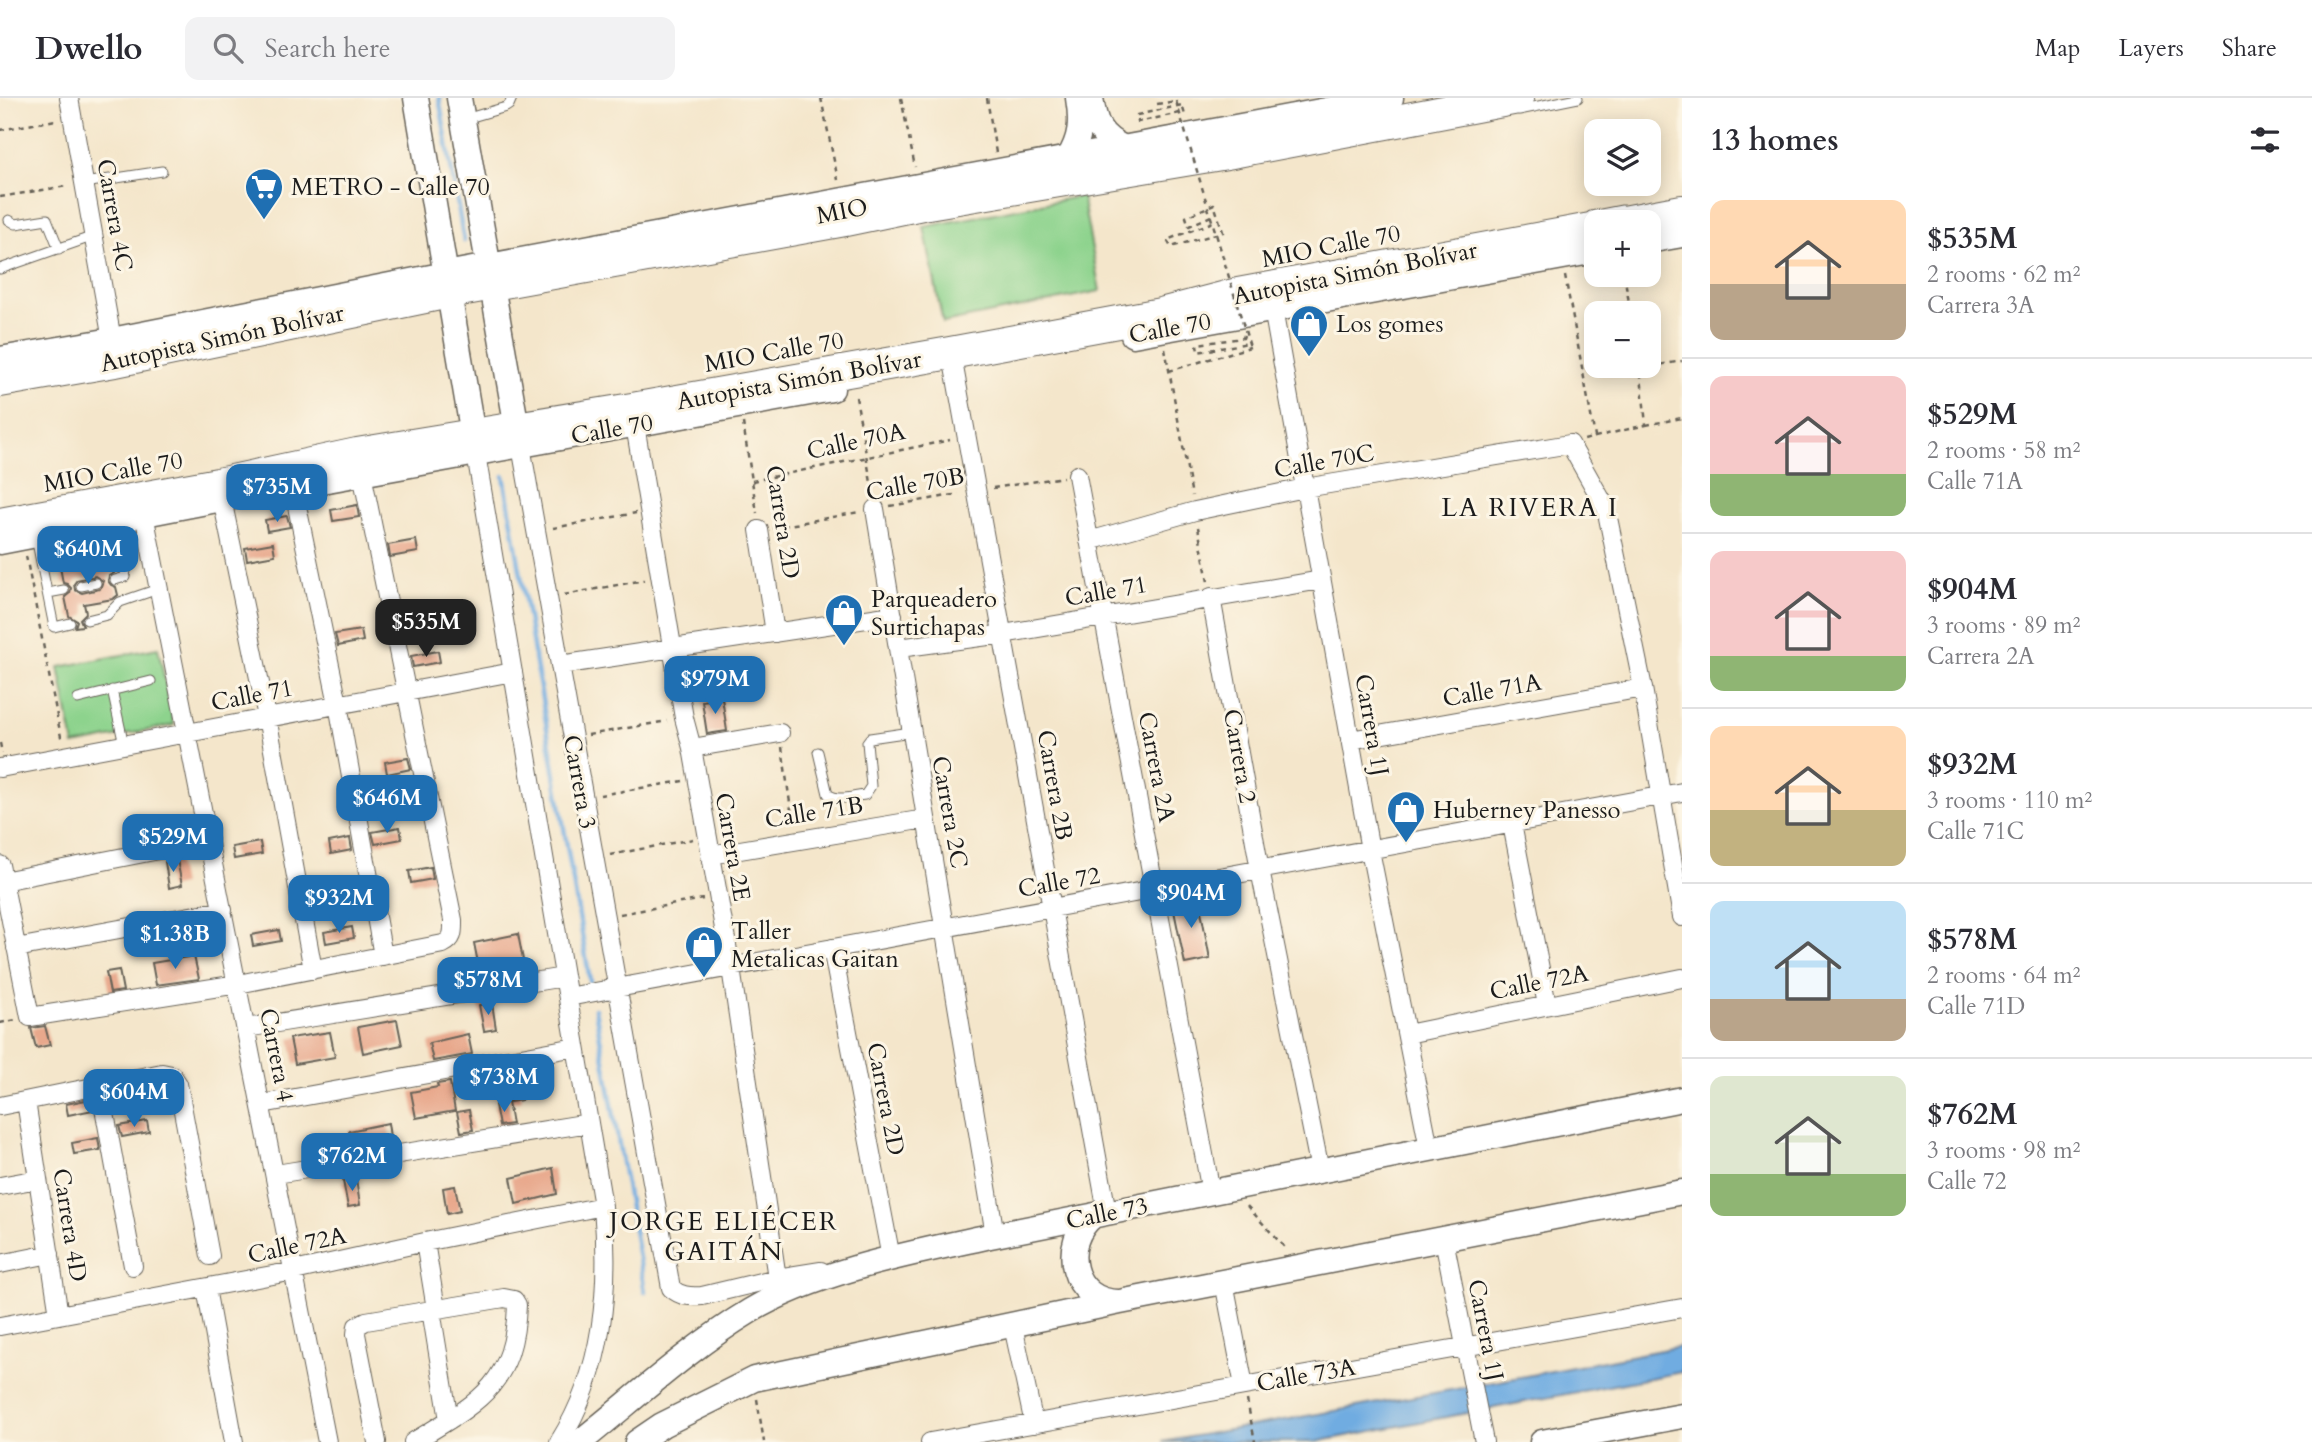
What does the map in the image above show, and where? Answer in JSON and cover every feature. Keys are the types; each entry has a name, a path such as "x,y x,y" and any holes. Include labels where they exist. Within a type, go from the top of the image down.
{"highway":[{"path":"1238,134 1274,144 1515,105"},
{"name":"Autopista Simón Bolívar","path":"0,381 493,288 1238,134"},
{"path":"913,203 957,178 1002,181"},
{"path":"1661,213 1682,211"},
{"name":"Autopista Simón Bolívar","path":"0,524 218,484 357,454 518,431 1161,314 1238,294 1584,224"},
{"path":"1163,335 1238,294"}],"street":[{"name":"Carrera 4C","path":"69,98 112,340"},
{"name":"Carrera 3","path":"416,98 603,1206 607,1279 604,1316 586,1387 559,1442"},
{"path":"1068,159 1080,132 1081,118 1077,98"},
{"path":"1091,98 1094,117 1100,131 1110,141 1124,148"},
{"path":"1002,181 1068,159 1124,148 1238,134 1391,98"},
{"name":"Carrera 3","path":"461,109 670,1288 689,1297 702,1296 777,1278 821,1271 845,1272"},
{"path":"493,288 842,201 913,203"},
{"path":"1661,239 1682,235"},
{"name":"Calle 70","path":"518,431 635,425 954,367 1163,335 1273,309 1584,253"},
{"path":"0,359 112,340 449,296"},
{"name":"Carrera 1J","path":"1273,309 1370,850 1429,1147"},
{"name":"Carrera 2B","path":"954,367 1052,908 1101,1214"},
{"name":"Carrera 2E","path":"635,425 684,718 692,748 731,968 777,1278"},
{"path":"0,542 30,543 139,515 362,474 474,438"},
{"path":"1570,444 1606,508 1643,688 1682,917"},
{"name":"Calle 70C","path":"1089,541 1195,511 1305,488 1570,444"},
{"path":"209,840 2,873 30,1017 238,984 450,941 453,920 362,474"},
{"name":"Carrera 2A","path":"1077,475 1211,1192"},
{"path":"293,487 338,704 383,956"},
{"path":"222,499 267,717 313,970"},
{"name":"Carrera 2C","path":"875,509 995,1235"},
{"name":"Carrera 4","path":"139,515 158,589 223,909 327,1442"},
{"name":"Carrera 2D","path":"759,530 775,633"},
{"name":"Calle 71","path":"899,648 1003,634 1321,580"},
{"name":"Carrera 2","path":"1210,597 1320,1170"},
{"path":"559,665 893,615"},
{"name":"Calle 71","path":"0,768 513,672"},
{"name":"Calle 71A","path":"1350,740 1643,688"},
{"path":"692,748 780,733"},
{"name":"Calle 72","path":"568,997 1682,792"},
{"name":"Calle 71B","path":"708,846 796,840 925,819"},
{"path":"1512,824 1547,1005"},
{"path":"16,948 223,909"},
{"name":"Carrera 2D","path":"832,948 891,1258"},
{"path":"246,1028 565,977"},
{"name":"Calle 72A","path":"1407,1034 1682,978"},
{"path":"262,1104 576,1047"},
{"path":"0,1106 162,1073 172,1075 178,1083 210,1256"},
{"path":"100,1086 133,1266"},
{"name":"Calle 73","path":"580,1442 702,1344 751,1311 802,1286 845,1272 891,1258 995,1235 1682,1099"},
{"name":"Carrera 4D","path":"26,1101 59,1315"},
{"path":"276,1174 589,1123"},
{"path":"0,1186 38,1179"},
{"path":"637,1442 662,1425 754,1379 1119,1302 1682,1192"},
{"name":"Calle 72A","path":"0,1326 294,1272 603,1206"},
{"path":"1101,1214 1083,1225 1075,1239 1072,1253 1074,1269 1091,1293 1105,1300 1119,1302"},
{"name":"Carrera 1J","path":"1444,1239 1483,1436"},
{"path":"425,1242 449,1420"},
{"path":"0,1264 50,1254"},
{"path":"1224,1282 1244,1386"},
{"path":"206,1288 234,1442"},
{"path":"377,1442 356,1334 357,1326 366,1321 433,1309 504,1298 514,1300 517,1305 512,1348 498,1380 468,1408 413,1442"},
{"name":"Calle 73A","path":"930,1442 1682,1308"},
{"path":"1013,1325 1034,1424"},
{"path":"1542,1442 1614,1435 1682,1416"}],"lane":[{"path":"461,109 506,107 512,98"},
{"path":"1515,105 1578,98"},
{"name":"MIO","path":"913,203 1386,134"},
{"path":"84,183 162,171"},
{"path":"9,220 16,224 47,219 59,249"},
{"path":"0,270 94,236"},
{"path":"518,431 554,411"},
{"name":"MIO Calle 70","path":"203,476 474,438"},
{"path":"115,580 125,577 139,515"},
{"path":"30,543 48,593 54,627 70,623"},
{"path":"81,586 96,583"},
{"path":"87,620 107,615 120,602 158,589"},
{"path":"48,593 64,590"},
{"path":"78,699 151,681"},
{"path":"113,690 124,745"},
{"path":"818,752 828,794 837,799 865,795 871,786 867,742 870,738 911,732"}],"path":[{"path":"821,98 842,201"},
{"path":"901,98 913,203"},
{"path":"987,98 1002,181"},
{"path":"1157,104 1176,101 1250,347 1169,371"},
{"path":"1180,113 1138,122 1137,115 1182,105"},
{"path":"0,130 73,117"},
{"path":"0,197 84,183"},
{"path":"1211,216 1189,226 1186,217 1214,204 1223,232 1171,247 1167,240 1213,222"},
{"path":"1563,269 1595,437"},
{"path":"1163,335 1210,597"},
{"path":"1243,338 1197,344 1198,352 1248,343"},
{"path":"1661,364 1682,361"},
{"path":"1641,378 1646,425"},
{"path":"856,397 875,509"},
{"path":"1570,444 1682,418"},
{"name":"Carrera 2D","path":"742,419 759,530"},
{"name":"Calle 70A","path":"752,481 967,437"},
{"name":"Calle 70B","path":"759,530 977,490 1077,475"},
{"path":"536,531 649,511"},
{"path":"30,543 65,756"},
{"path":"548,597 661,577"},
{"path":"573,738 684,718"},
{"path":"780,733 796,840"},
{"path":"583,798 696,779"},
{"path":"594,858 708,846"},
{"path":"604,917 717,896"},
{"path":"1240,1198 1294,1258"},
{"path":"754,1379 764,1442"},
{"path":"1250,1414 1255,1442"}],"green space":[{"path":"1082,196 1100,291 943,323 924,227"},
{"path":"158,648 174,725 74,745 59,667"}],"water":[{"path":"1682,1346 1682,1372 1315,1442 1162,1442 1484,1384"}],"building":[{"path":"357,505 359,517 333,521 331,510"},
{"path":"287,516 290,527 267,531 265,520"},
{"path":"416,540 418,552 390,557 388,545"},
{"path":"273,543 275,555 247,560 245,548"},
{"path":"111,559 114,573 109,576 108,581 116,587 118,595 113,599 84,604 86,613 80,619 83,626 75,627 77,621 69,616 65,597 71,588 63,583 60,567","holes":["95,576 103,581 100,589 82,593 75,590 74,584 77,580"]},
{"path":"361,630 363,641 338,646 335,634"},
{"path":"438,651 440,662 413,667 411,656"},
{"path":"722,698 727,731 707,734 702,701"},
{"path":"408,758 411,769 387,774 385,762"},
{"path":"400,827 402,839 375,844 372,832"},
{"path":"350,838 352,850 331,854 329,842"},
{"path":"260,842 262,854 234,859 232,847"},
{"path":"177,860 182,885 169,888 165,862"},
{"path":"431,867 433,879 411,883 409,871"},
{"path":"1198,895 1210,959 1185,964 1172,901"},
{"path":"352,927 354,938 326,943 324,932"},
{"path":"279,930 281,941 253,946 251,935"},
{"path":"518,934 523,960 479,968 474,943"},
{"path":"194,956 199,979 156,985 152,963"},
{"path":"119,970 123,991 110,993 106,972"},
{"path":"492,1003 496,1029 484,1031 479,1005"},
{"path":"397,1020 402,1045 363,1053 358,1027"},
{"path":"45,1026 50,1045 36,1048 31,1028"},
{"path":"330,1032 335,1057 295,1064 290,1038"},
{"path":"468,1034 472,1054 433,1061 429,1043"},
{"path":"517,1074 522,1100 510,1102 505,1077"},
{"path":"450,1082 455,1111 416,1118 411,1092"},
{"path":"91,1099 93,1110 68,1115 66,1104"},
{"path":"508,1102 512,1124 499,1126 495,1105"},
{"path":"469,1110 473,1130 461,1132 457,1112"},
{"path":"147,1121 149,1132 122,1137 119,1126"},
{"path":"388,1123 391,1144 352,1150 349,1131"},
{"path":"98,1138 100,1150 74,1154 72,1143"},
{"path":"553,1168 557,1194 516,1204 511,1178"},
{"path":"356,1179 360,1205 348,1207 343,1181"},
{"path":"455,1186 460,1211 447,1214 443,1188"}],"waterway":[{"path":"439,98 464,241"},
{"path":"504,476 590,981"},
{"path":"595,1009 645,1292"}],"place":[{"name":"METRO - Calle 70","path":"264,221"},
{"name":"Los gomes","path":"1309,358"},
{"name":"Parqueadero Surtichapas","path":"844,647"},
{"name":"Huberney Panesso","path":"1406,844"},
{"name":"Taller Metalicas Gaitan","path":"704,979"}],"district":[{"name":"LA RIVERA I","path":"1530,507"},
{"name":"JORGE ELIÉCER GAITÁN","path":"724,1236"}]}
